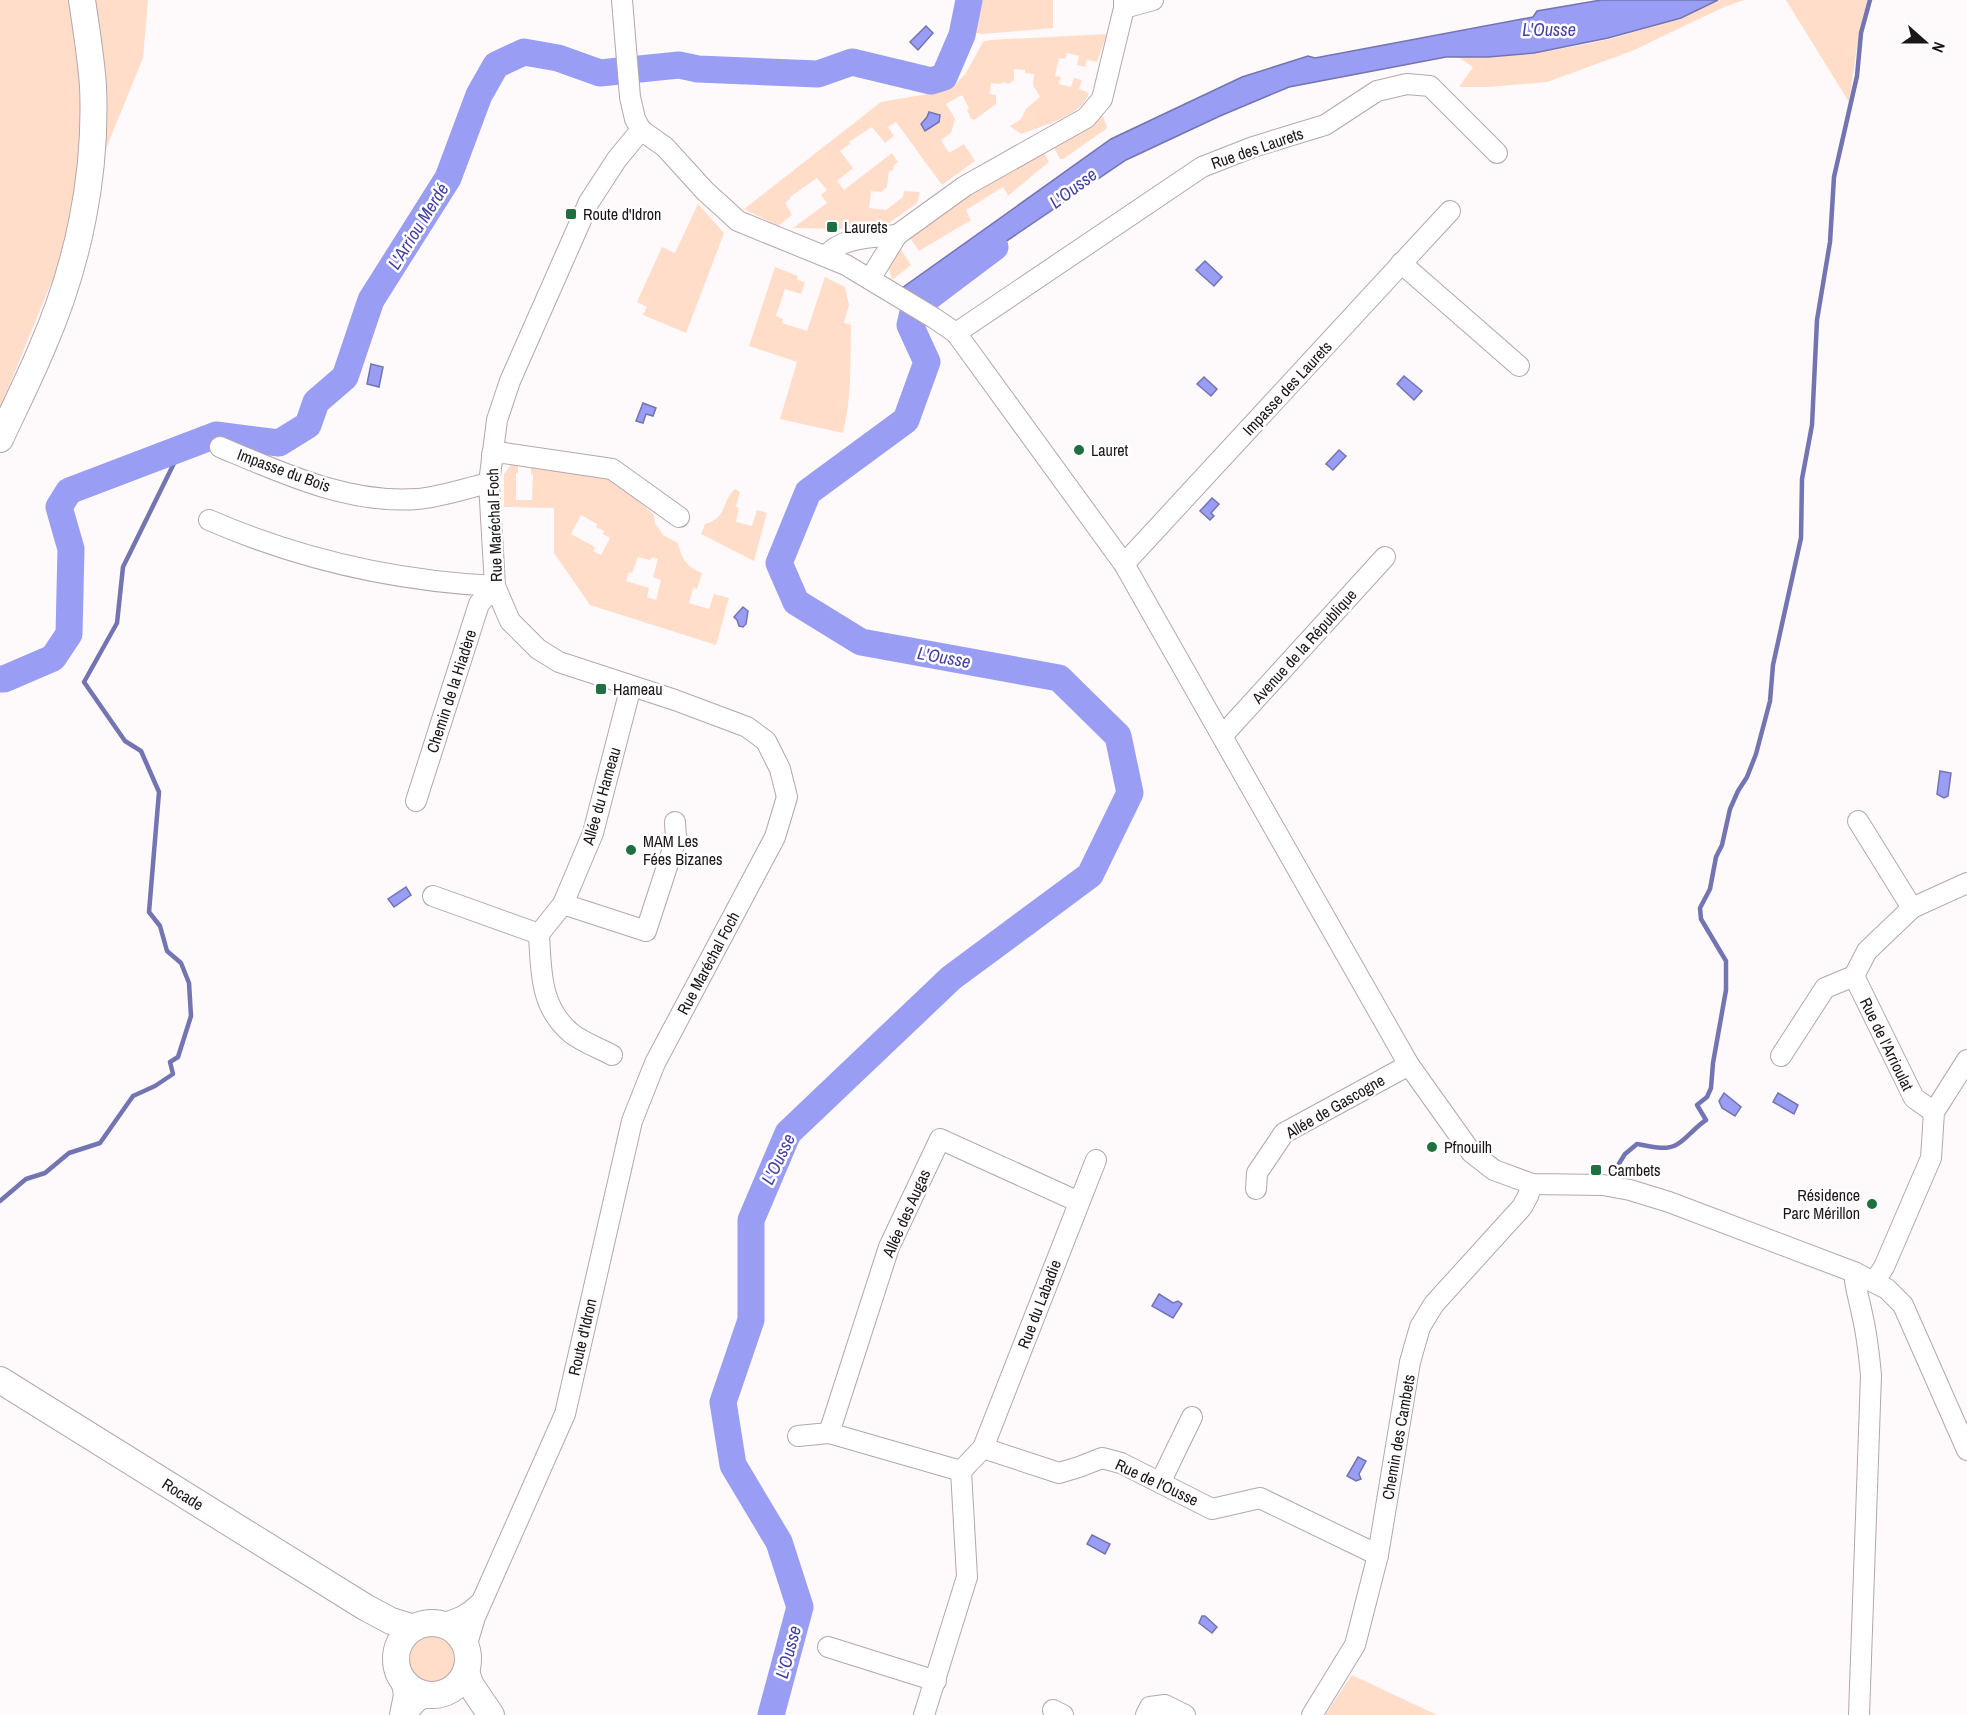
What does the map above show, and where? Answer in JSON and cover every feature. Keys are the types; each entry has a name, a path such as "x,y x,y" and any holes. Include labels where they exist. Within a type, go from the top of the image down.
{"main road":[{"path":"0,439 43,346 60,299 76,246 87,197 92,151 93,85 82,0"},
{"name":"Rocade","path":"0,1380 391,1621 407,1636"},
{"path":"482,1715 458,1697 417,1692 408,1687 401,1679 396,1656 407,1636 431,1623 451,1629 460,1637 470,1684 491,1715"},
{"path":"436,1694 461,1681 466,1659"}],"street":[{"path":"622,0 630,97 635,119 641,130 665,147 705,191 738,221 801,248 826,256 870,279 956,333 1124,564 1409,1065 1471,1152 1494,1170 1532,1184 1603,1185 1630,1190 1669,1202 1854,1272 1887,1289 1903,1305 1967,1450"},
{"path":"870,279 897,235 965,186 1086,118 1102,99 1124,4 1153,0"},
{"name":"Rue des Laurets","path":"956,333 1202,167 1252,147 1325,125 1377,91 1407,84 1430,86 1497,153"},
{"name":"Rue Maréchal Foch","path":"641,130 616,159 589,202 510,381 497,420 489,483 495,586 510,621 538,649 559,662 675,700 747,727 766,741 784,780 787,797 775,837 655,1063"},
{"name":"Impasse des Laurets","path":"1124,564 1450,211"},
{"path":"826,256 832,248 842,243 897,235"},
{"path":"1401,263 1519,366"},
{"name":"Impasse du Bois","path":"220,447 294,478 377,498 418,499 489,483"},
{"path":"492,454 504,453 612,469 679,517"},
{"path":"209,520 257,541 347,567 445,584 495,586"},
{"name":"Avenue de la République","path":"1223,735 1385,558"},
{"name":"Chemin de la Hiadère","path":"416,801 479,604 495,586"},
{"name":"Allée du Hameau","path":"539,934 564,904 593,833 631,686"},
{"path":"1858,821 1912,908"},
{"path":"564,904 646,931 676,839 675,822"},
{"path":"1781,1056 1825,988 1854,976 1867,951 1912,908 1967,883"},
{"path":"433,896 539,934 542,973 550,1010 571,1033 612,1055"},
{"name":"Rue de l'Arrioulat","path":"1854,976 1914,1098 1934,1112"},
{"path":"1874,1282 1884,1267 1930,1158 1934,1112 1967,1060"},
{"name":"Route d'Idron","path":"466,1659 475,1617 564,1413 632,1121 655,1063"},
{"name":"Allée de Gascogne","path":"1256,1189 1257,1173 1284,1133 1409,1065"},
{"name":"Allée des Augas","path":"829,1433 889,1247 940,1139 1079,1202"},
{"name":"Rue du Labadie","path":"983,1448 1096,1160"},
{"name":"Chemin des Cambets","path":"1312,1715 1355,1645 1378,1555 1410,1362 1420,1327 1434,1304 1522,1207 1532,1184"},
{"path":"1854,1272 1856,1293 1862,1311 1868,1346 1870,1375 1859,1715"},
{"path":"1161,1482 1192,1416"},
{"path":"798,1436 829,1433 961,1471"},
{"path":"924,1715 967,1577 961,1471 983,1448"},
{"name":"Rue de l'Ousse","path":"983,1448 1059,1473 1102,1458 1121,1463 1212,1509 1260,1498 1378,1555"},
{"name":"Route d'Idron","path":"440,1624 456,1621 470,1613 482,1601"},
{"path":"828,1647 936,1681"},
{"path":"400,1715 404,1695 401,1679"},
{"path":"405,1715 417,1702 436,1694"},
{"path":"1146,1715 1150,1707 1165,1705 1185,1715"}],"shaded area":[{"path":"0,0 148,0 143,58 0,408"},
{"path":"980,0 1053,0 1053,28 974,33"},
{"path":"1720,0 1744,0 1722,8 1632,51 1547,82 1459,87 1473,67 1458,57 1544,51 1589,44 1677,18"},
{"path":"1786,0 1868,0 1859,32 1849,102"},
{"path":"1107,34 1097,62 1087,60 1085,67 1077,65 1079,56 1067,53 1065,59 1059,58 1055,76 1061,77 1059,84 1071,87 1074,78 1082,80 1079,89 1089,93 1078,108 1060,119 1021,134 1010,126 1021,119 1026,109 1040,97 1033,85 1034,74 1025,73 1025,70 1014,69 1014,80 1009,84 991,83 990,94 996,95 996,104 974,120 971,119 967,110 969,108 962,95 946,104 955,119 951,133 941,140 949,153 964,144 975,161 942,185 896,122 888,127 894,136 885,143 872,127 849,142 850,144 840,151 853,168 837,181 844,190 892,153 898,162 894,165 893,171 889,171 887,187 881,192 871,191 869,208 886,210 903,197 904,191 920,192 917,203 889,223 875,227 847,229 793,228 827,203 821,195 827,190 817,178 785,203 792,215 778,226 744,209 881,102 933,93 956,84 966,73 983,42"},
{"path":"1102,115 1106,129 1060,159 1053,146"},
{"path":"1043,151 1049,162 1004,199 1008,195 1003,187 966,210 971,220 919,251 908,235 970,191"},
{"path":"698,204 724,233 686,333 643,315 647,307 637,302 662,247 675,253"},
{"path":"898,245 911,265 892,280 888,265"},
{"path":"775,267 798,276 797,280 805,282 801,294 785,289 776,316 783,319 782,323 807,331 825,277 845,287 849,305 844,323 851,325 849,393 843,433 780,419 797,362 749,346"},
{"path":"514,461 612,475 654,515 655,523 663,535 678,543 689,565 702,573 697,589 693,588 689,603 709,609 714,594 729,598 716,645 590,605 554,553 554,508 504,507 504,474","holes":["518,466 531,466 532,500 516,500","581,515 597,524 596,527 610,538 601,555 593,551 595,547 571,534","638,557 658,559 653,577 661,580 656,600 647,597 649,588 626,581 629,572 632,573"]},
{"path":"735,489 740,492 736,507 739,508 736,522 752,526 757,510 767,513 754,561 701,534 705,524 717,518 721,513"},
{"path":"428,1630 438,1630 448,1634 456,1642 460,1657 456,1672 448,1680 438,1684 428,1684 418,1680 410,1672 406,1662 406,1652 410,1642 418,1634"},
{"path":"1352,1675 1437,1715 1325,1715"}],"water":[{"name":"L'Ousse","path":"1601,0 1718,0 1681,18 1608,38 1534,53 1488,57 1446,57 1289,87 1126,160 955,276 934,308 902,288 1111,139 1242,77 1308,56 1315,58 1533,17 1537,11"},
{"path":"926,26 933,33 918,50 910,42"},
{"path":"929,112 940,115 939,122 925,131 921,124"},
{"path":"1205,261 1222,277 1214,286 1196,270"},
{"path":"371,364 383,367 379,387 367,384"},
{"path":"1404,376 1422,391 1414,400 1397,384"},
{"path":"1204,377 1217,389 1211,396 1197,384"},
{"path":"643,403 656,408 653,416 646,414 643,423 636,421"},
{"path":"1339,450 1346,456 1333,470 1326,464"},
{"path":"1212,498 1219,504 1211,513 1214,516 1210,520 1200,511"},
{"path":"743,607 748,611 746,624 743,627 739,626 734,617"},
{"path":"1940,771 1951,773 1948,796 1944,798 1937,794"},
{"path":"406,887 411,895 394,907 388,899"},
{"path":"1724,1093 1741,1107 1735,1116 1722,1108 1719,1101"},
{"path":"1778,1093 1798,1105 1794,1114 1773,1102"},
{"path":"1159,1294 1173,1303 1178,1301 1182,1304 1173,1318 1152,1306"},
{"path":"1358,1457 1366,1461 1359,1474 1361,1479 1356,1481 1347,1476"},
{"path":"1092,1535 1110,1544 1105,1554 1087,1544"},
{"path":"1202,1616 1217,1627 1212,1633 1199,1623"}],"waterway":[{"name":"L'Arriou Merdé","path":"0,679 53,658 69,634 71,549 59,507 69,491 216,435 279,443 308,425 316,402 345,377 371,300 448,178 479,95 496,65 524,52 558,58 600,73 679,65 698,69 818,74 852,62 931,81 944,77 962,35 969,0"},
{"path":"1615,1170 1625,1154 1637,1144 1672,1147 1706,1120 1697,1105 1707,1097 1711,1088 1713,1063 1726,990 1726,961 1701,919 1700,908 1710,889 1716,857 1722,845 1730,809 1756,754 1770,701 1773,665 1801,538 1802,479 1812,425 1817,320 1830,242 1834,177 1857,76 1861,33 1870,0"},
{"name":"L'Ousse","path":"771,1715 800,1607 779,1542 733,1465 723,1402 751,1320 751,1220 788,1133 951,978 1090,875 1130,793 1118,736 1059,678 861,642 796,602 779,563 808,492 906,420 927,362 910,325 914,308 995,247"},
{"path":"0,1201 26,1179 45,1173 69,1153 100,1143 133,1096 155,1086 173,1074 170,1062 178,1057 191,1016 189,983 181,963 167,951 160,926 149,912 159,792 141,751 125,741 84,682 117,623 123,567 181,449"}],"place":[{"name":"Route d'Idron","path":"571,214"},
{"name":"Laurets","path":"832,227"},
{"name":"Lauret","path":"1079,450"},
{"name":"Hameau","path":"601,689"},
{"name":"MAM Les Fées Bizanes","path":"631,850"},
{"name":"Pfnouilh","path":"1432,1147"},
{"name":"Cambets","path":"1596,1170"},
{"name":"Résidence Parc Mérillon","path":"1872,1204"}]}
